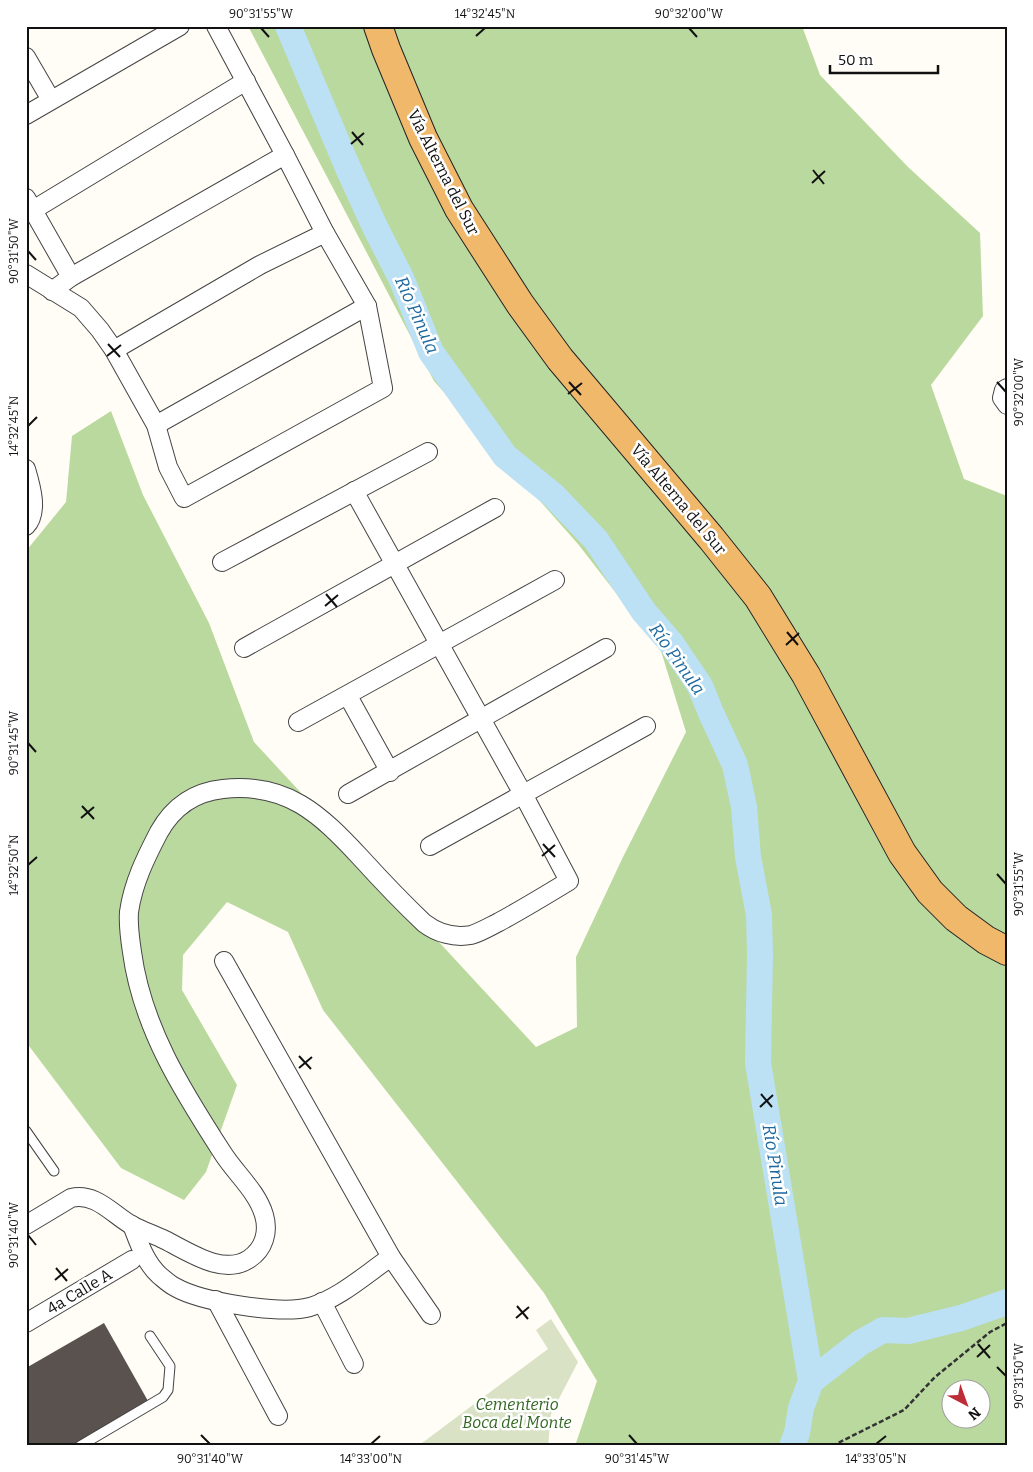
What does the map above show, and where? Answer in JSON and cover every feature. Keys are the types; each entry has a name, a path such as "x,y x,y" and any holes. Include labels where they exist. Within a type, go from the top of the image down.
{"highway":[{"name":"Vía Alterna del Sur","path":"378,26 423,138 459,209 520,304 560,359 712,538 758,597 806,674 902,853 930,892 956,918 986,940 1007,950"},
{"name":"Vía Alterna del Sur","path":"393,26 435,132 472,204 502,252 532,296 572,346 725,527 774,589 822,665 893,804 917,844 943,879 967,905 1007,931"}],"street":[{"path":"26,115 180,26"},
{"path":"26,274 81,308 100,330 114,350 156,425 168,467 184,498 382,388 367,306 325,233 216,26"},
{"path":"26,57 51,100"},
{"path":"71,277 30,204 246,81"},
{"path":"52,291 71,277 285,155"},
{"path":"114,350 260,265 325,233"},
{"path":"156,425 367,306"},
{"path":"1007,388 1004,390 1002,398 1007,405"},
{"path":"222,562 428,452"},
{"path":"26,470 34,514 26,526"},
{"path":"26,1225 71,1198 78,1196 86,1197 102,1204 132,1225 203,1259 225,1265 233,1265 248,1260 258,1251 266,1236 266,1221 259,1203 218,1147 161,1050 152,1031 138,988 129,934 129,914 132,899 138,877 161,829 172,812 182,803 197,795 213,790 235,788 254,788 294,800 331,826 431,929 448,935 469,935 480,932 569,881 523,794 354,491"},
{"path":"244,648 496,508"},
{"path":"298,722 555,580"},
{"path":"348,794 390,772 606,648"},
{"path":"348,696 390,772"},
{"path":"430,846 646,726"},
{"path":"224,961 391,1257 431,1315"},
{"path":"132,1225 143,1253 159,1275 174,1287 216,1300 267,1309 308,1308 344,1289 391,1257"},
{"name":"4a Calle A","path":"26,1323 132,1260"},
{"path":"216,1300 278,1416"},
{"path":"322,1302 354,1364"}],"lane":[{"path":"26,1131 54,1171"},
{"path":"80,1446 167,1393 170,1366 150,1336"}],"path":[{"path":"832,1446 904,1410 935,1377 990,1332 1007,1322"}],"green space":[{"path":"248,26 802,26 820,75 908,167 980,233 983,316 931,385 964,479 1007,496 1007,1446 575,1446 597,1381 544,1293 323,1010 288,932 227,902 183,955 182,990 237,1085 206,1172 184,1200 121,1168 26,1042 26,551 66,502 72,436 111,411 143,495 209,623 254,742 536,1047 577,1027 576,957 623,857 686,732 661,651 578,544 434,381"},
{"name":"Cementerio Boca del Monte","path":"551,1319 578,1362 551,1414 548,1446 418,1446 548,1349 536,1330"}],"building":[{"path":"104,1323 148,1401 73,1446 26,1446 26,1368"}],"waterway":[{"name":"Río Pinula","path":"288,26 348,168 402,280 431,352 505,456 553,495 596,540 644,612 671,643 700,686 735,765 744,807 748,857 759,915 758,1063 811,1381 801,1408 797,1433 792,1446"},
{"path":"811,1381 860,1343 883,1330 908,1331 961,1318 1007,1302"}]}
